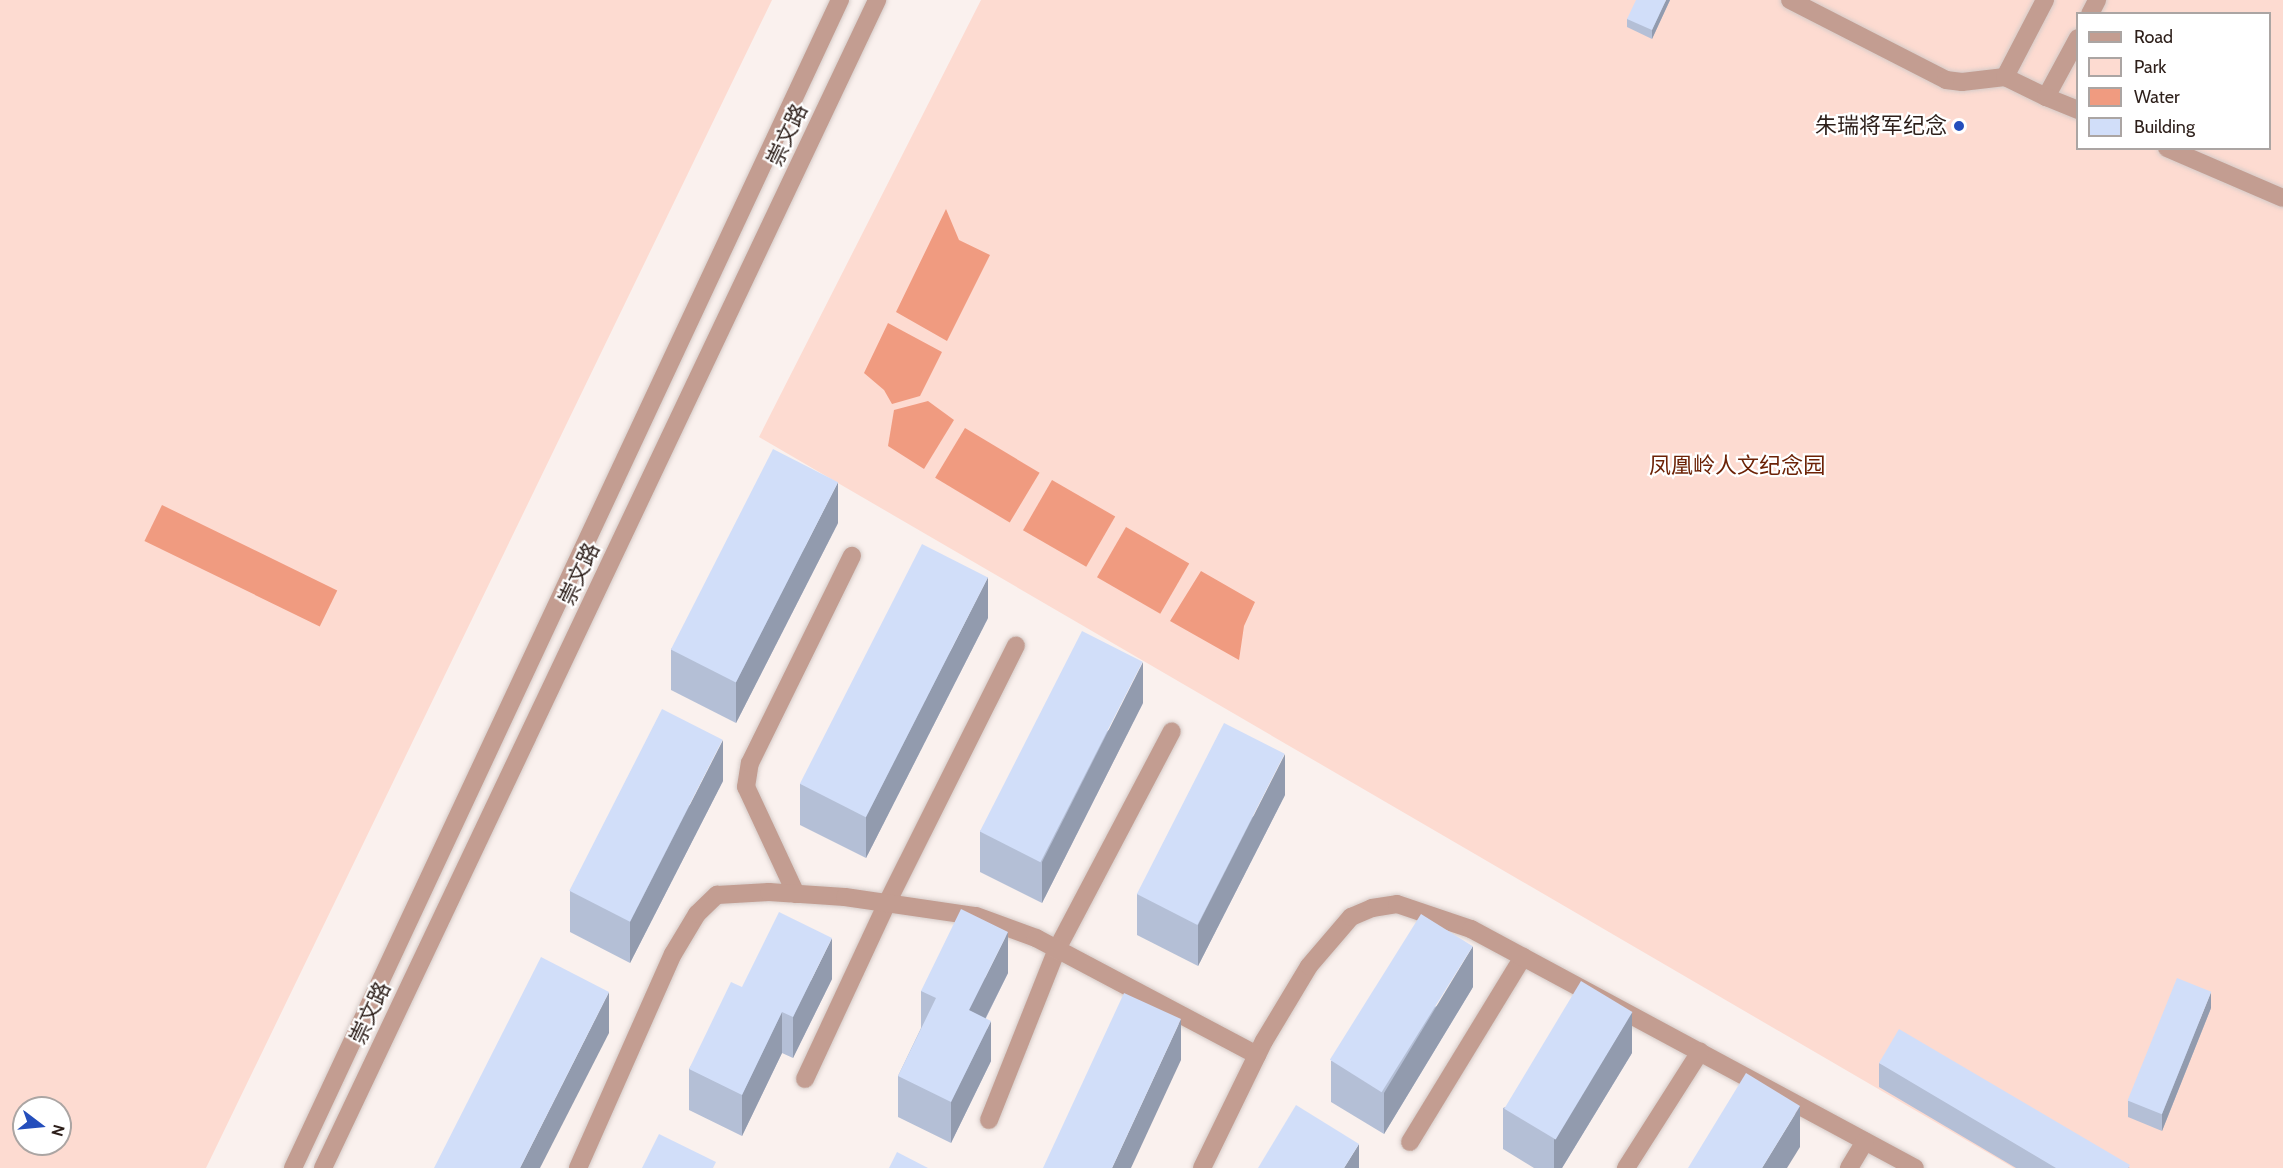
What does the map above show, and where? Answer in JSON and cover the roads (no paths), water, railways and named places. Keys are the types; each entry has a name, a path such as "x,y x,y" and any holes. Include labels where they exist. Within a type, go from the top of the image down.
{"street":[{"name":"崇文路","path":"293,1168 840,0"},
{"name":"崇文路","path":"323,1168 877,0"},
{"path":"1790,0 1946,80 1962,82 2005,77 2076,109"},
{"path":"2005,77 2045,0"},
{"path":"2046,97 2076,42"},
{"path":"2172,150 2283,198"},
{"path":"796,894 746,787 750,763 852,556"},
{"path":"805,1079 887,903 1016,645"},
{"path":"989,1120 1057,949 1172,731"},
{"path":"578,1168 673,954 697,914 717,895 796,894 887,903 976,916 1057,949 1257,1055"},
{"path":"1203,1168 1257,1055 1310,966 1351,917 1372,908 1397,904 1430,913 1523,957 1915,1168"},
{"path":"1410,1142 1523,957"},
{"path":"1626,1168 1700,1052"},
{"path":"1849,1168 1865,1141"}],"water":[{"path":"946,209 959,240 990,255 947,341 896,312"},
{"path":"888,323 942,352 920,396 892,404 884,390 864,373"},
{"path":"928,401 954,420 924,469 888,446 894,410"},
{"path":"965,428 1040,473 1010,523 935,478"},
{"path":"1052,480 1115,516 1086,567 1023,530"},
{"path":"162,505 337,590 320,626 144,541"},
{"path":"1126,527 1189,564 1160,614 1097,577"},
{"path":"1201,571 1255,602 1244,626 1239,660 1170,621"}],"place":[{"name":"朱瑞将军纪念","path":"1959,126"}],"park label":[{"name":"凤凰岭人文纪念园","path":"1737,466"}]}
